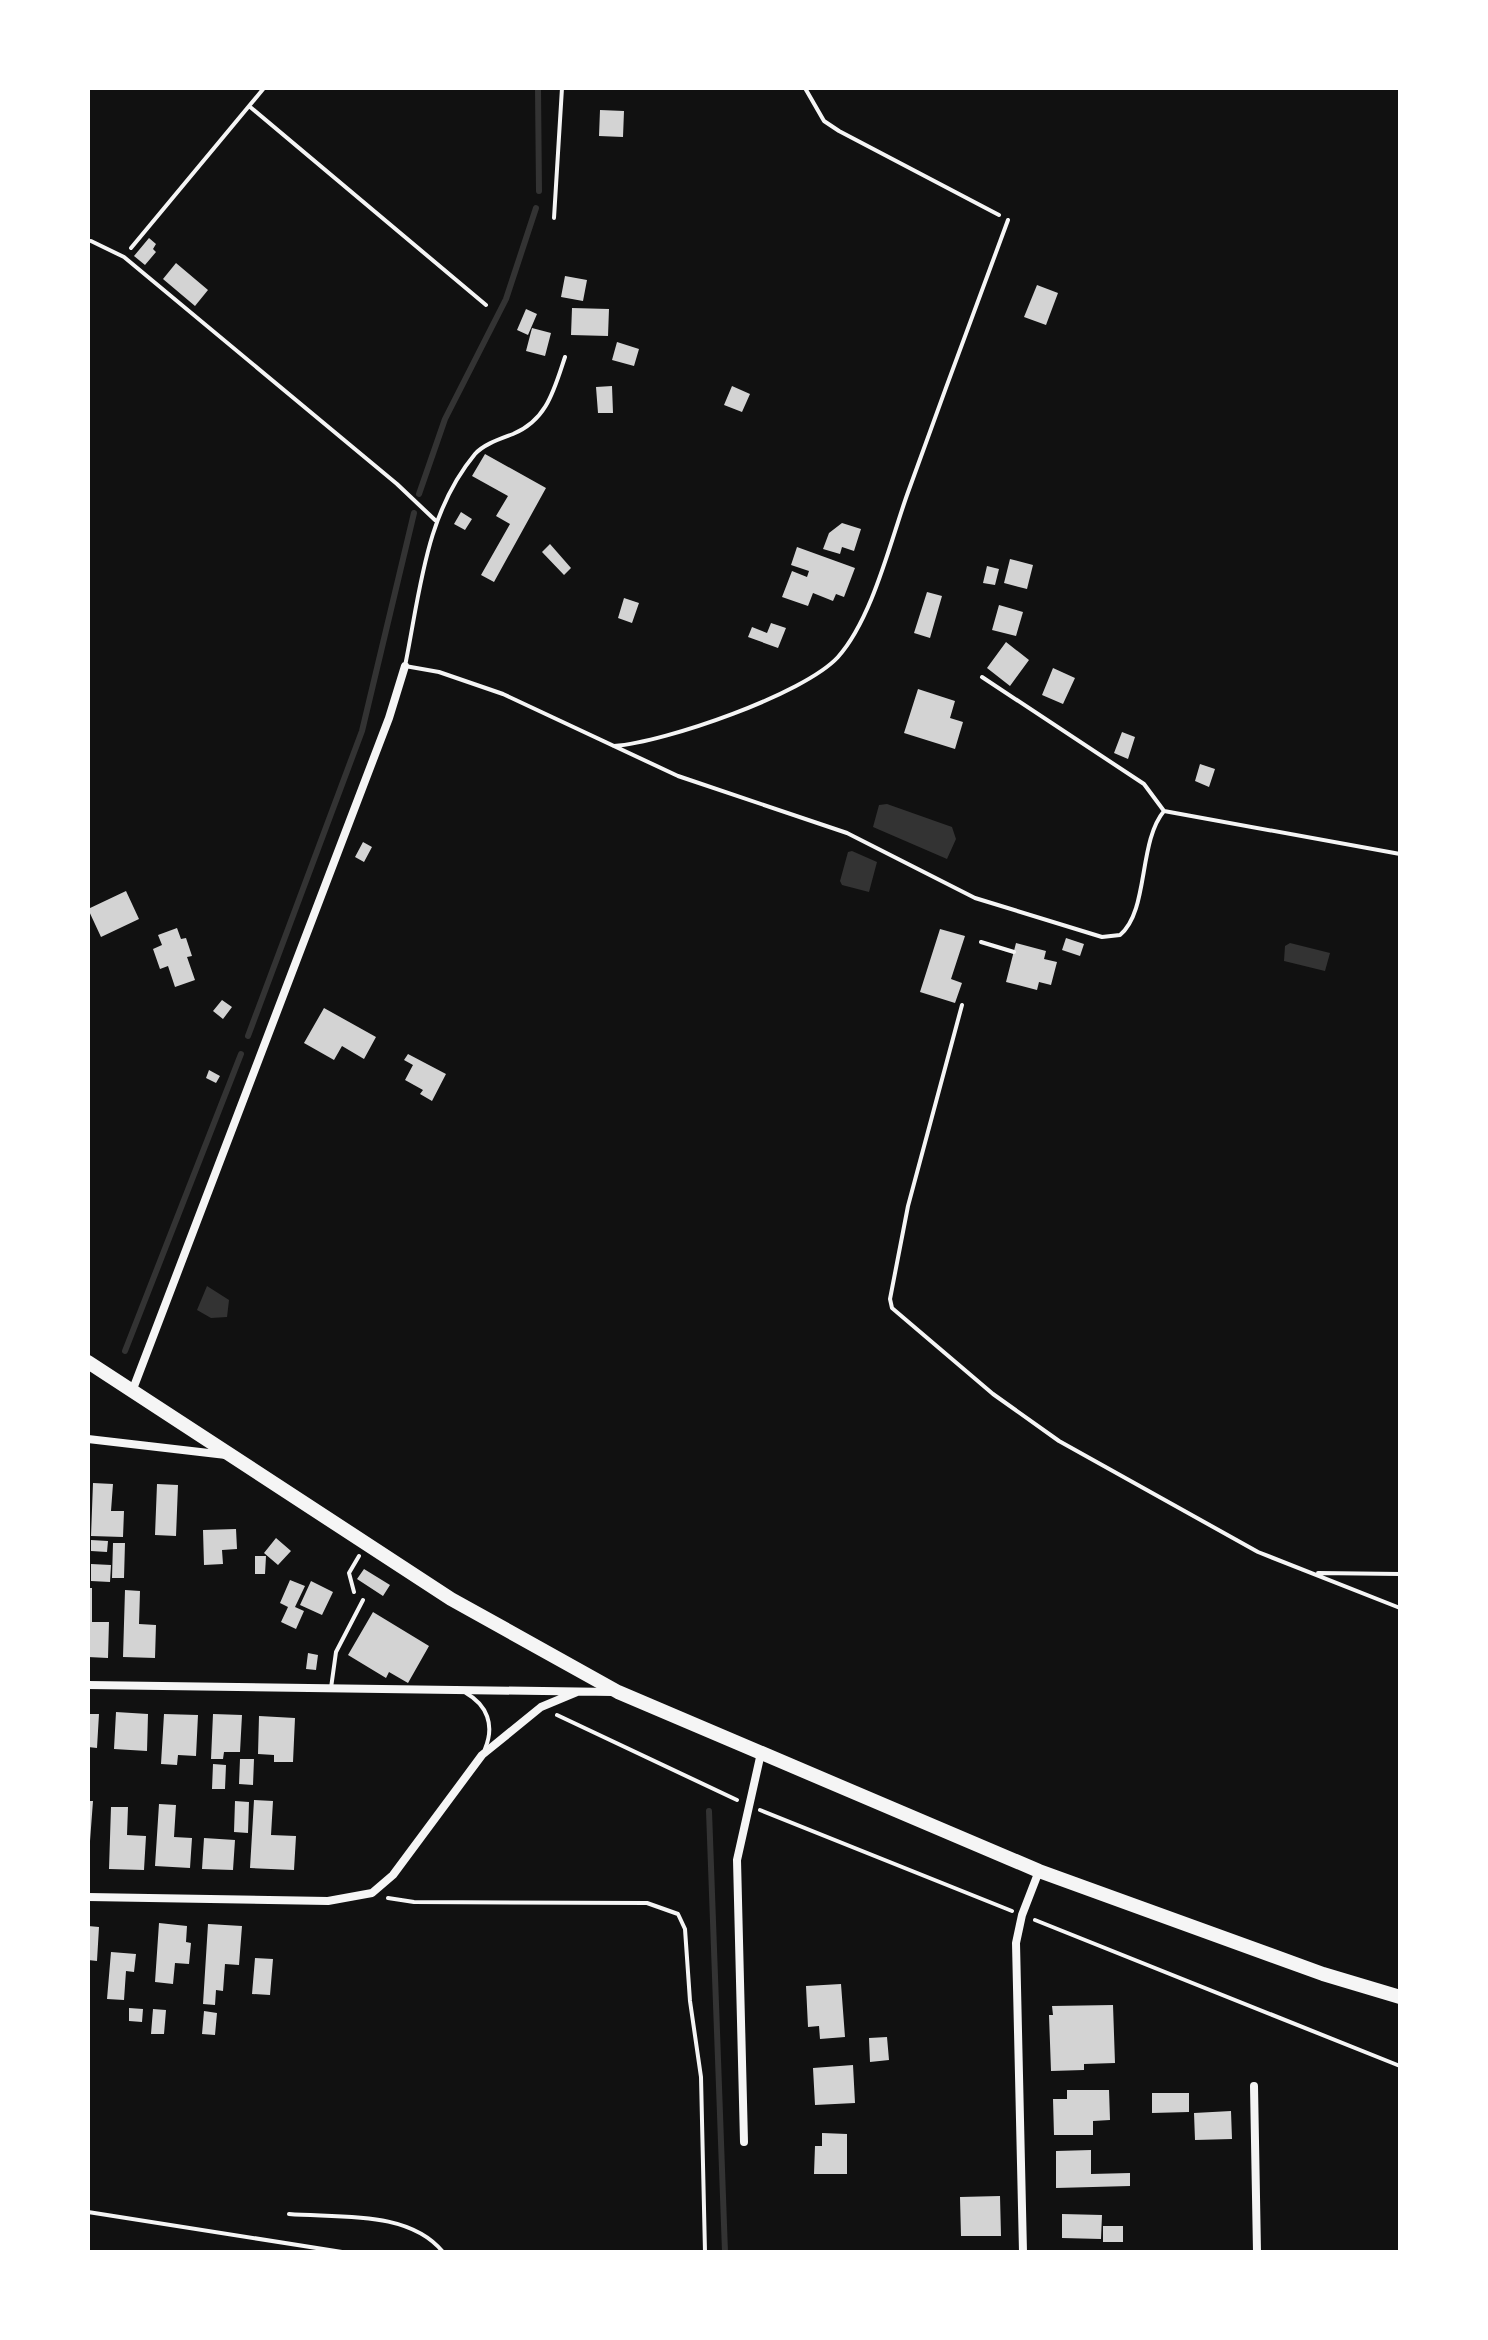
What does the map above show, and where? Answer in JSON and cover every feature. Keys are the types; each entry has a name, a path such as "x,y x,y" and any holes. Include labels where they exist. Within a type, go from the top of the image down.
{"highway":[{"path":"88,1362 495,1625 618,1692 1039,1871 1281,1960 1400,1997"}],"street":[{"path":"133,1389 389,718 405,666"},
{"path":"88,1439 238,1457"},
{"path":"88,1685 466,1693 618,1692"},
{"path":"88,1897 328,1901 372,1893 393,1875 482,1755 541,1707 577,1692"},
{"path":"744,2142 737,1860 761,1753"},
{"path":"1023,2252 1016,1943 1022,1915 1039,1871"},
{"path":"1254,2086 1257,2252"}],"lane":[{"path":"613,747 662,737 784,692 809,681 840,655 851,638 879,574 1008,220"},
{"path":"91,241 124,257 435,520"},
{"path":"565,357 540,417 523,430 476,453 435,520 405,666 439,672 503,694 693,782 847,833 975,898 1102,937 1120,935 1130,923 1151,837 1164,811"},
{"path":"982,677 1144,784 1164,811 1400,854"},
{"path":"331,1691 336,1652 363,1600"},
{"path":"466,1693 478,1700 489,1721 488,1742 482,1755"}],"path":[{"path":"124,257 264,88"},
{"path":"554,218 562,88"},
{"path":"805,88 824,121 839,131 1008,220"},
{"path":"249,106 486,305"},
{"path":"981,942 1014,952"},
{"path":"962,1005 908,1206 890,1299 892,1308 993,1394 1059,1441 1226,1536 1400,1608"},
{"path":"363,1600 350,1586 349,1573 367,1544"},
{"path":"1311,1573 1400,1574"},
{"path":"541,1707 747,1805 1400,2066"},
{"path":"372,1893 414,1902 647,1903 678,1914 685,1929 690,2001 701,2077 705,2252"},
{"path":"88,2212 342,2252"},
{"path":"289,2214 408,2226 430,2238 443,2252"}],"shaded area":[{"path":"887,804 952,827 956,839 947,859 873,827 879,805"},
{"path":"848,852 877,862 869,892 842,885 840,881"},
{"path":"1290,943 1330,953 1325,971 1284,961 1285,946"},
{"path":"207,1286 229,1300 227,1317 211,1318 197,1310"}],"building":[{"path":"600,110 624,111 623,137 599,136"},
{"path":"149,238 156,244 153,249 156,252 145,265 134,256"},
{"path":"176,263 208,290 195,306 163,279"},
{"path":"565,276 587,280 583,301 561,297"},
{"path":"1037,285 1058,293 1046,325 1024,317"},
{"path":"572,308 609,309 608,336 571,335"},
{"path":"526,309 537,314 528,335 517,330"},
{"path":"532,328 551,333 545,356 526,351"},
{"path":"617,342 639,349 634,366 612,360"},
{"path":"612,386 613,413 598,413 596,387"},
{"path":"732,386 750,394 742,412 724,405"},
{"path":"485,454 546,488 494,582 481,575 510,524 496,516 508,496 472,476"},
{"path":"461,512 472,519 465,530 454,524"},
{"path":"842,523 861,529 854,551 842,547 840,554 823,549 829,533"},
{"path":"550,544 571,568 564,575 542,552"},
{"path":"797,547 855,568 844,597 836,594 833,601 813,593 808,606 782,597 792,571 807,577 809,571 791,565"},
{"path":"1010,559 1033,565 1027,589 1004,583"},
{"path":"987,566 999,569 995,585 983,583"},
{"path":"927,592 942,596 930,638 914,633"},
{"path":"624,598 639,603 632,623 618,618"},
{"path":"999,605 1023,612 1016,636 992,630"},
{"path":"771,623 786,628 778,648 748,637 752,627 767,633"},
{"path":"1006,642 1029,660 1010,686 987,668"},
{"path":"1053,668 1075,678 1063,704 1042,695"},
{"path":"918,689 955,701 950,718 963,722 955,749 904,733"},
{"path":"1122,732 1135,737 1128,759 1114,753"},
{"path":"1200,764 1215,769 1209,787 1195,781"},
{"path":"363,842 372,847 364,862 355,857"},
{"path":"126,891 139,919 101,937 88,909"},
{"path":"177,928 181,939 186,938 192,956 187,957 195,980 175,987 168,966 160,969 153,949 162,945 158,935"},
{"path":"940,929 965,936 951,979 962,983 955,1003 920,992"},
{"path":"1066,938 1084,944 1080,956 1062,950"},
{"path":"1016,943 1046,951 1044,959 1057,962 1051,985 1039,982 1037,990 1006,982"},
{"path":"222,1000 232,1007 223,1019 213,1011"},
{"path":"324,1008 376,1037 364,1059 342,1046 334,1060 304,1043"},
{"path":"408,1054 446,1074 432,1101 420,1094 423,1090 405,1080 413,1065 404,1060"},
{"path":"209,1070 220,1076 216,1083 206,1078"},
{"path":"93,1483 113,1484 111,1511 124,1511 123,1537 91,1536"},
{"path":"157,1484 178,1485 176,1536 155,1535"},
{"path":"236,1529 237,1549 222,1550 223,1564 204,1565 203,1530"},
{"path":"276,1538 291,1551 278,1565 264,1553"},
{"path":"91,1540 108,1541 107,1552 91,1551"},
{"path":"113,1543 125,1543 124,1578 112,1578"},
{"path":"255,1556 266,1556 265,1574 255,1574"},
{"path":"91,1564 111,1565 110,1582 91,1581"},
{"path":"364,1569 390,1585 383,1596 357,1579"},
{"path":"290,1580 305,1586 295,1607 304,1611 296,1629 281,1622 288,1607 280,1603"},
{"path":"311,1581 333,1592 322,1615 300,1605"},
{"path":"88,1588 92,1588 92,1622 109,1622 108,1658 88,1657"},
{"path":"125,1590 140,1591 139,1624 156,1625 155,1658 123,1657"},
{"path":"373,1612 429,1646 408,1683 389,1672 386,1678 348,1655"},
{"path":"308,1653 318,1655 316,1670 306,1669"},
{"path":"116,1712 148,1714 147,1751 114,1749"},
{"path":"88,1714 99,1714 97,1748 88,1747"},
{"path":"164,1714 198,1715 196,1756 178,1755 177,1765 161,1764"},
{"path":"213,1714 242,1715 240,1752 224,1752 223,1759 211,1759"},
{"path":"259,1716 295,1718 293,1762 274,1762 274,1755 258,1754"},
{"path":"240,1759 254,1759 253,1785 239,1784"},
{"path":"213,1764 226,1765 225,1789 212,1789"},
{"path":"254,1800 273,1801 271,1835 296,1836 294,1870 250,1868"},
{"path":"88,1801 93,1801 90,1841 88,1841"},
{"path":"235,1801 249,1802 248,1833 234,1832"},
{"path":"159,1804 176,1805 174,1837 192,1838 190,1868 155,1866"},
{"path":"111,1807 128,1807 127,1835 146,1836 144,1870 109,1869"},
{"path":"204,1838 235,1840 233,1870 202,1869"},
{"path":"159,1923 187,1926 186,1942 191,1943 189,1964 175,1963 173,1984 155,1982"},
{"path":"208,1924 242,1926 239,1965 225,1964 223,1991 216,1990 215,2005 203,2004"},
{"path":"88,1926 99,1927 97,1961 88,1960"},
{"path":"111,1952 136,1954 134,1972 126,1971 124,2000 107,1999"},
{"path":"255,1958 273,1959 270,1995 252,1994"},
{"path":"841,1984 845,2037 820,2039 819,2026 808,2027 806,1986"},
{"path":"1113,2005 1115,2063 1084,2064 1084,2070 1051,2071 1049,2015 1053,2015 1052,2006"},
{"path":"129,2008 143,2009 142,2022 129,2021"},
{"path":"153,2009 166,2010 164,2034 151,2034"},
{"path":"204,2011 217,2013 215,2035 202,2034"},
{"path":"887,2037 889,2060 870,2062 869,2038"},
{"path":"853,2065 855,2103 815,2105 813,2068"},
{"path":"1067,2090 1109,2090 1110,2120 1093,2121 1093,2135 1054,2135 1053,2099 1067,2099"},
{"path":"1152,2093 1189,2093 1189,2112 1152,2113"},
{"path":"1231,2111 1232,2139 1195,2140 1194,2113"},
{"path":"822,2133 847,2134 847,2174 814,2174 815,2146 822,2146"},
{"path":"1091,2150 1091,2174 1130,2173 1130,2186 1056,2188 1056,2151"},
{"path":"1000,2196 1001,2236 961,2236 960,2197"},
{"path":"1062,2214 1102,2215 1101,2239 1062,2238"},
{"path":"1103,2226 1123,2226 1123,2242 1103,2242"}],"waterway":[{"path":"538,88 539,191"},
{"path":"419,494 445,419 506,299 536,208"},
{"path":"248,1036 362,731 414,513"},
{"path":"125,1351 241,1054"},
{"path":"709,1811 725,2252"}]}
